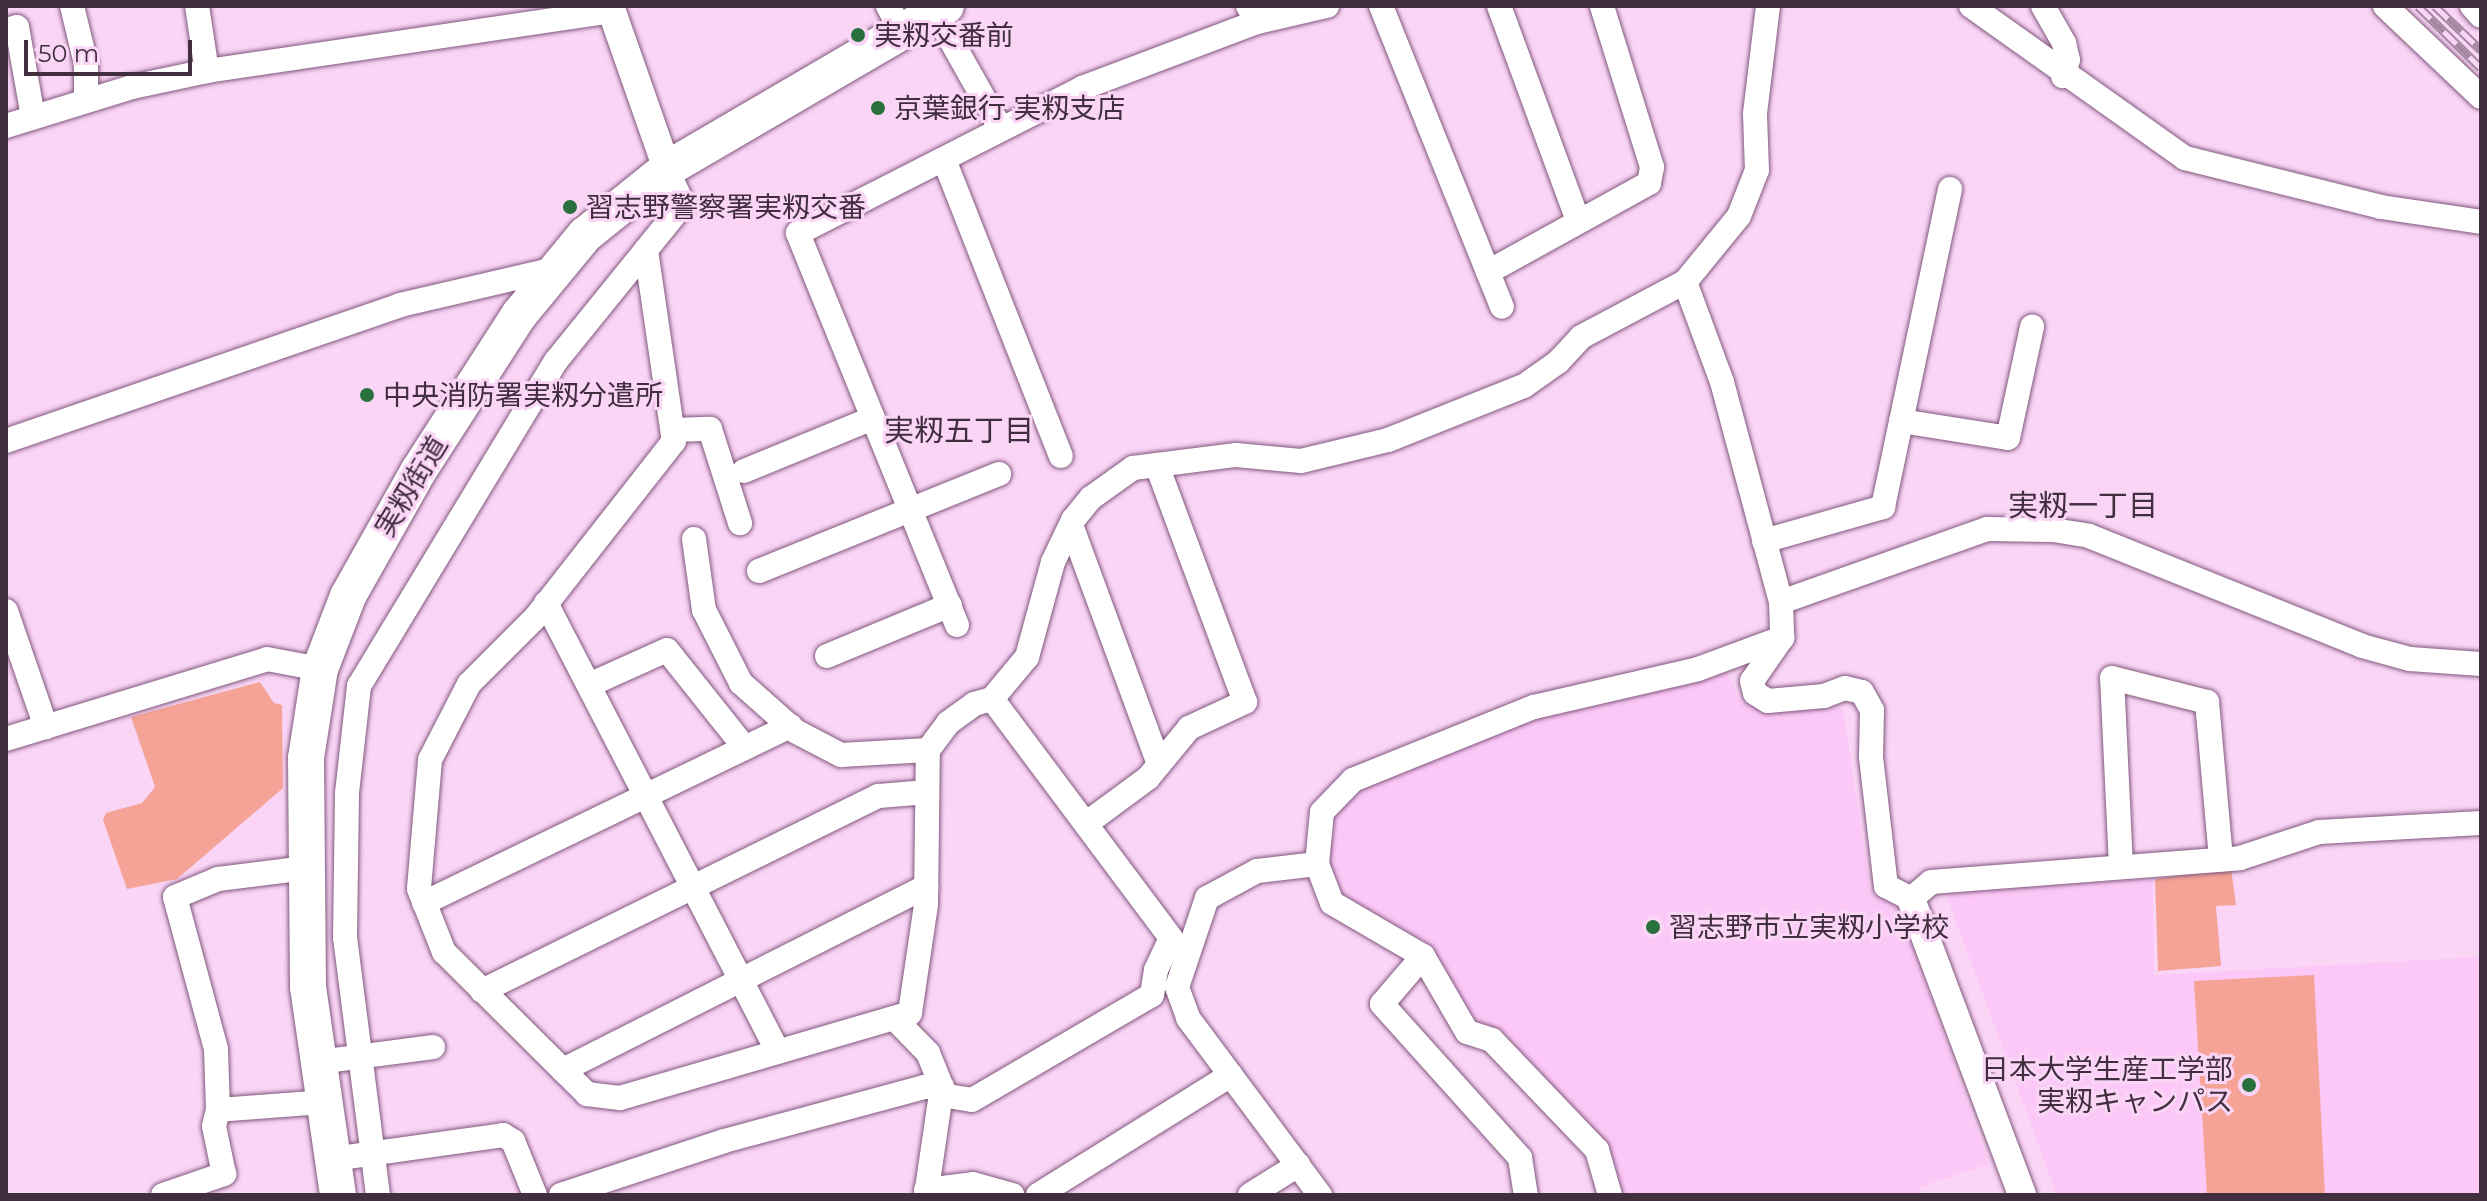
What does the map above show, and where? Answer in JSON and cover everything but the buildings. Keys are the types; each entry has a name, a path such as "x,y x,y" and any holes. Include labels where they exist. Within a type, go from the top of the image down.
{"main road":[{"name":"実籾街道","path":"338,1195 308,987 306,758 320,669 372,549 551,270 617,205 895,19 941,9"}],"street":[{"path":"72,6 86,64 86,100"},
{"path":"197,6 207,71"},
{"path":"827,656 954,615 798,233 945,162 1001,129 1082,88 1253,14 1327,6"},
{"path":"1381,6 1502,307"},
{"path":"1499,6 1578,221"},
{"path":"1488,272 1649,183 1652,167 1602,6"},
{"path":"646,250 674,430 669,453 620,507 546,603 469,684 430,760 419,889 444,952 587,1094 620,1098 910,1013 926,887 928,750 948,723 974,704 992,699 1027,657 1053,562 1071,525 1091,498 1127,471 1157,465 1236,455 1301,461 1388,440 1524,386 1558,362 1581,337 1685,282 1716,252 1739,216 1757,170 1755,114 1768,6"},
{"path":"1971,6 2063,76 2185,158 2381,207 2481,222"},
{"path":"2043,6 2064,43 2068,60 2063,76"},
{"path":"2385,6 2481,97"},
{"path":"2472,6 2481,16"},
{"path":"6,126 86,100 207,71 611,9 667,169 683,204 556,361 359,686 347,793 345,938 357,1057 378,1195"},
{"path":"941,9 1001,129"},
{"path":"6,30 17,27 33,117"},
{"path":"945,162 1061,456"},
{"path":"1764,541 1883,507 1950,189"},
{"path":"6,441 400,305 551,270"},
{"path":"1685,282 1722,382 1781,602 1782,638 1752,681 1755,693 1768,701 1824,696 1845,688 1862,692 1872,710 1871,757 1886,886 1911,899 2022,1195"},
{"path":"1901,421 2008,438 2032,327"},
{"path":"744,471 873,418"},
{"path":"674,430 710,429 740,523"},
{"path":"1087,823 1159,764 1189,728 1245,702 1157,465"},
{"path":"759,571 999,474"},
{"path":"1071,525 1159,764"},
{"path":"1781,602 1987,529 2053,530 2089,536 2362,646 2410,659 2481,664"},
{"path":"694,539 704,610 741,683 790,726 841,755 928,750"},
{"path":"546,603 778,1052"},
{"path":"6,611 46,727"},
{"path":"1610,1195 1597,1150 1492,1040 1467,1032 1423,956 1332,903 1317,864 1322,812 1353,780 1534,707 1698,669 1782,638"},
{"path":"589,685 667,650 745,748"},
{"path":"6,739 267,659 320,669"},
{"path":"2121,867 2112,678 2207,702 2221,859"},
{"path":"992,699 1169,930 1171,938 1165,985 1320,1195"},
{"path":"424,903 790,726"},
{"path":"482,991 879,796 927,792"},
{"path":"1911,899 1931,882 2221,859 2319,832 2481,823"},
{"path":"561,1195 724,1141 924,1087 972,1100 1165,985 1207,898 1257,871 1317,864"},
{"path":"163,1195 224,1174 214,1126 218,1110 216,1049 175,897 218,879 306,868"},
{"path":"563,1070 926,887"},
{"path":"1423,956 1382,1004 1520,1158 1526,1195"},
{"path":"894,1018 928,1053 941,1091 926,1193 973,1184 1012,1195"},
{"path":"318,1062 433,1047"},
{"path":"1038,1195 1231,1075"},
{"path":"218,1110 324,1102"},
{"path":"333,1159 503,1135 513,1141 535,1195"},
{"path":"1250,1195 1298,1165"}],"shaded area":[{"name":"習志野市立実籾小学校","path":"1727,672 1740,700 1763,709 1843,708 1870,890 1900,910 1989,1164 1920,1187 1920,1195 1621,1195 1606,1147 1504,1032 1469,1019 1431,945 1341,894 1327,867 1329,818 1359,784 1535,716"},
{"path":"260,682 274,703 282,705 283,788 177,879 127,889 103,820 106,813 142,803 155,787 131,717"},
{"path":"2231,868 2236,905 2216,906 2221,966 2158,971 2155,879"},
{"name":"日本大学生産工学部 実籾キャンパス","path":"2153,879 2154,975 2481,957 2481,1195 2057,1195 1948,900 1951,892"},
{"path":"2314,975 2325,1195 2207,1195 2194,981"}],"railway":[{"path":"2418,6 2481,68"},
{"path":"2435,6 2481,50"}],"place":[{"name":"実籾交番前","path":"858,35"},
{"name":"京葉銀行 実籾支店","path":"878,108"},
{"name":"習志野警察署実籾交番","path":"570,207"},
{"name":"中央消防署実籾分遣所","path":"367,395"},
{"name":"習志野市立実籾小学校","path":"1653,927"},
{"name":"日本大学生産工学部 実籾キャンパス","path":"2249,1085"}],"district":[{"name":"実籾五丁目","path":"959,431"},
{"name":"実籾一丁目","path":"2083,506"}]}
